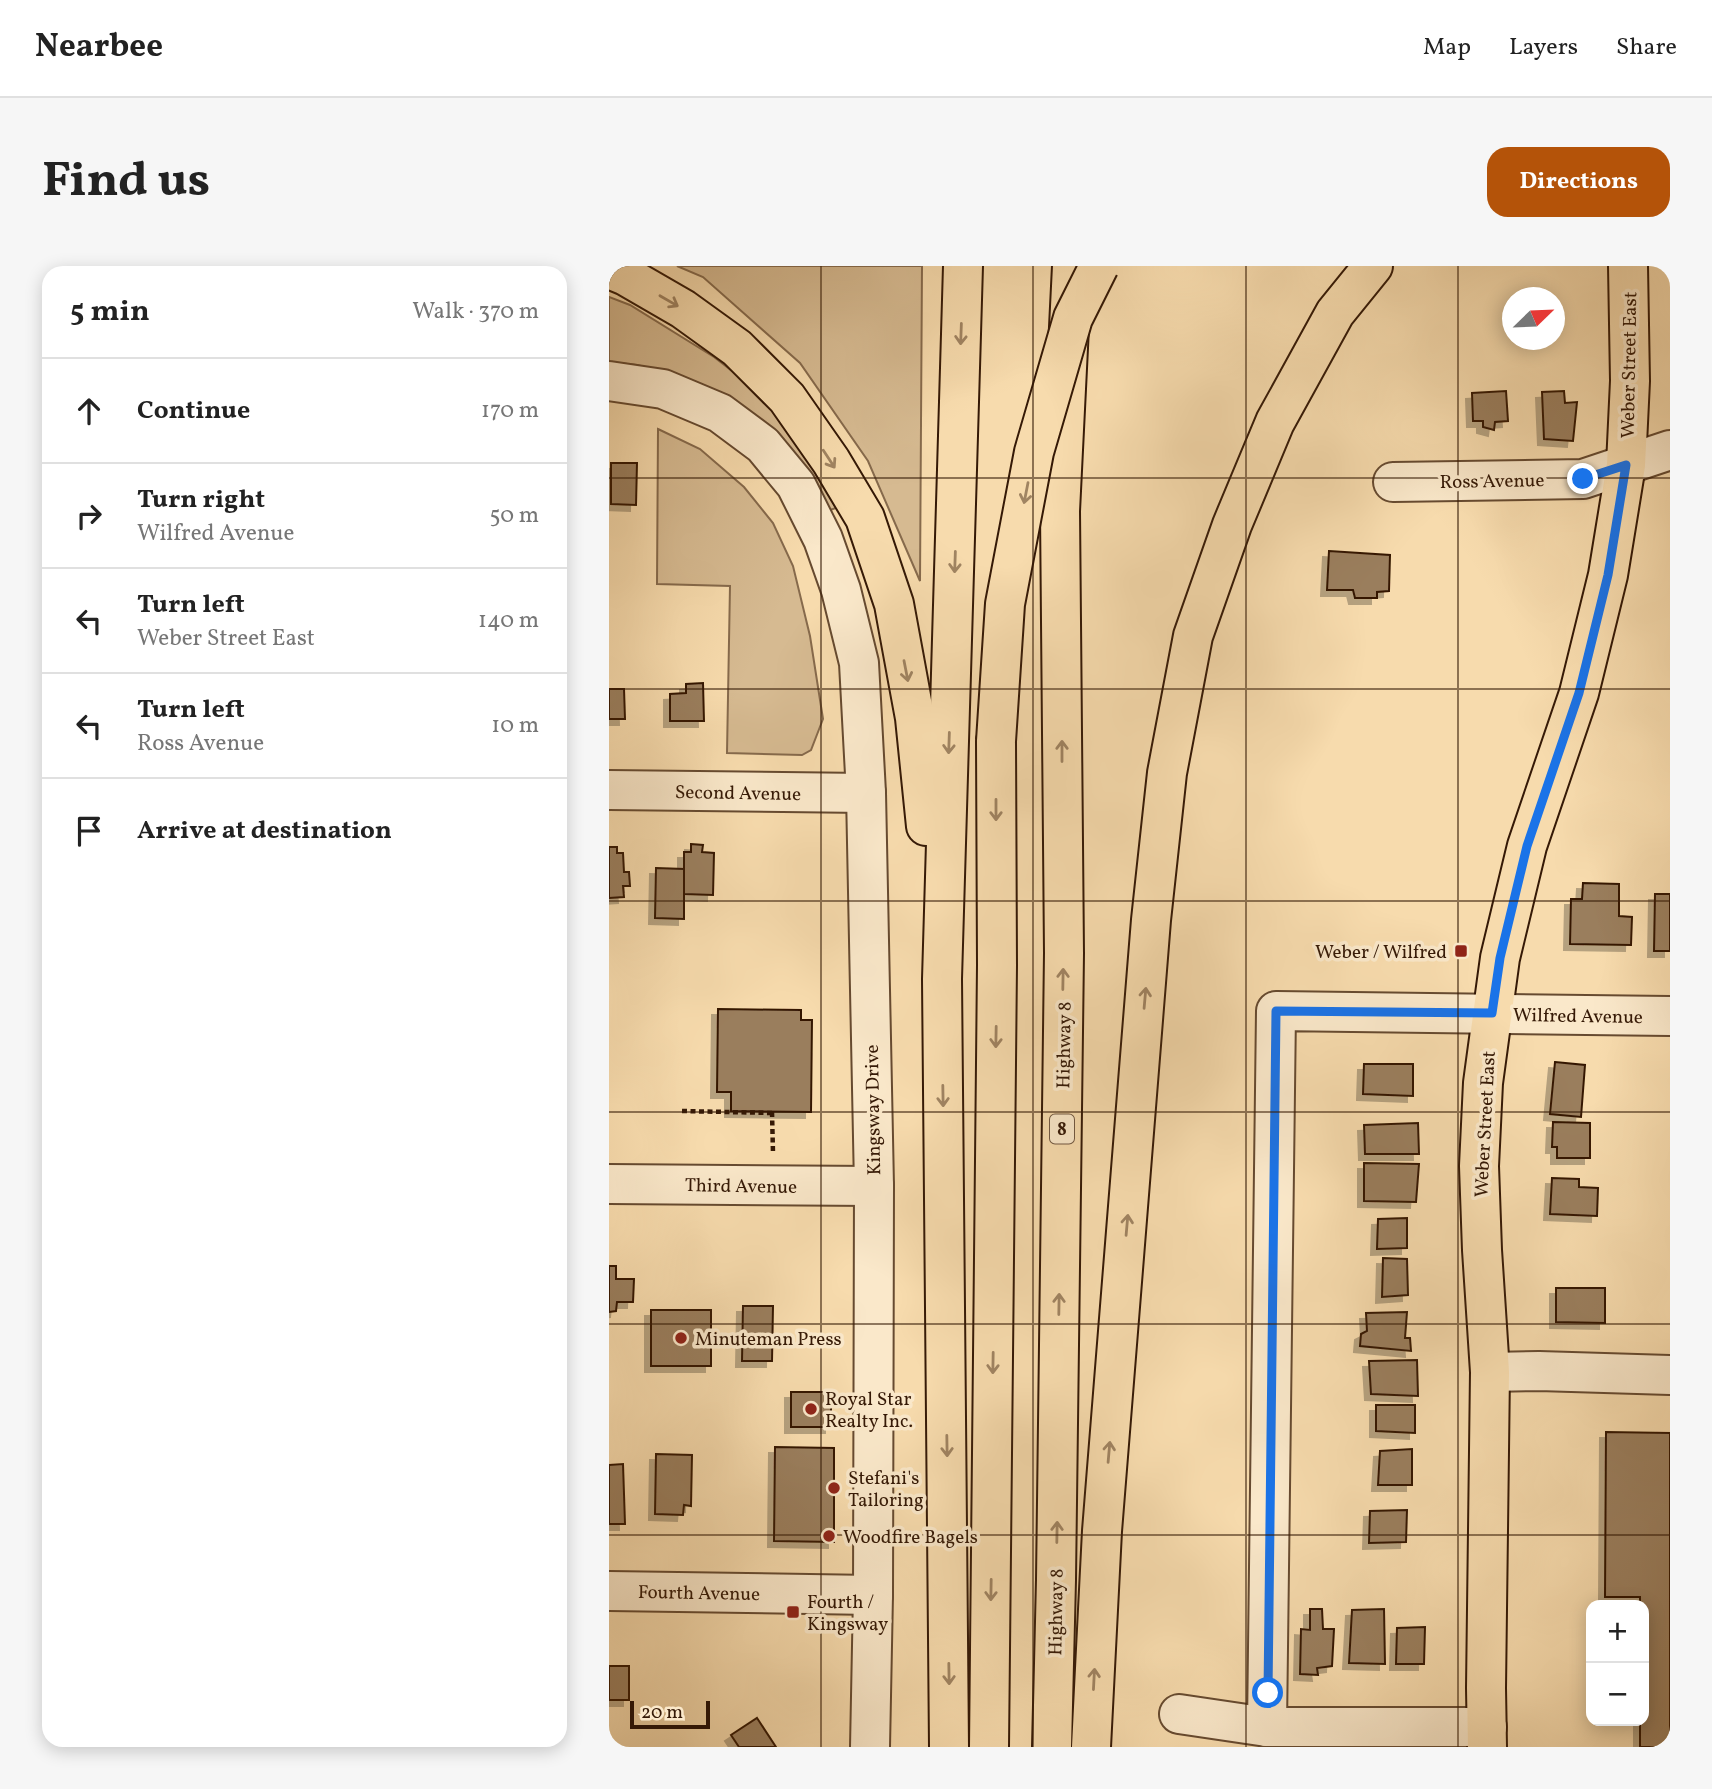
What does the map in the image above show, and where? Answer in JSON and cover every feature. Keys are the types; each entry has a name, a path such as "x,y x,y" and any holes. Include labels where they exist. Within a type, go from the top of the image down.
{"main road":[{"path":"949,1747 942,979 963,266"},
{"path":"1046,266 1046,304 1060,511"},
{"path":"1060,511 1072,266"},
{"path":"989,1747 997,992 996,741 1005,604 1034,452 1073,318 1099,266"},
{"path":"1091,1747 1102,1531 1150,933 1167,773 1193,636 1232,525 1275,422 1335,313 1373,266"},
{"name":"Weber Street East","path":"1487,1737 1490,1372 1479,1166 1483,1083 1500,958 1527,846 1579,693 1605,588 1626,465 1630,381 1628,266"},
{"path":"609,270 626,276 683,309 737,348 787,398 831,461 865,518 894,604 915,718 942,979"},
{"name":"Highway 8","path":"1052,1747 1064,953 1060,511"}],"street":[{"name":"Kingsway Drive","path":"609,381 663,389 720,413 763,445 796,485 823,539 841,590 859,663 866,793 874,1186 870,1747"},
{"name":"Ross Avenue","path":"1393,482 1583,479 1670,450"},
{"name":"Second Avenue","path":"609,790 866,793"},
{"name":"Wilfred Avenue","path":"1267,1727 1276,1011 1670,1016"},
{"name":"Third Avenue","path":"609,1184 874,1186"},
{"path":"1490,1372 1670,1375"},
{"name":"Fourth Avenue","path":"609,1591 873,1595"},
{"path":"1179,1714 1267,1727 1487,1737"}],"path":[{"path":"681,1111 772,1112 773,1153"}],"shaded area":[{"path":"677,266 922,266 920,581 868,461 800,363 703,277"},
{"path":"609,297 630,305 714,357 745,381 772,407 825,485 836,508 827,511 671,374 637,365 609,362"},
{"path":"658,429 700,449 744,487 773,523 793,566 810,636 823,719 811,750 802,755 727,753 730,586 657,584"}],"building":[{"path":"1506,391 1508,421 1495,422 1494,430 1483,427 1483,421 1473,421 1472,393"},
{"path":"1564,391 1565,403 1577,402 1573,441 1544,439 1542,392"},
{"path":"611,463 637,463 636,505 611,504"},
{"path":"1329,551 1390,555 1389,591 1377,592 1377,598 1355,598 1353,590 1327,590"},
{"path":"703,683 704,721 670,721 670,694 686,693 686,684"},
{"path":"609,689 624,689 625,719 609,719"},
{"path":"691,844 703,845 702,852 714,853 713,895 684,894 684,852 691,852"},
{"path":"609,847 617,847 617,853 623,853 624,872 629,872 630,886 623,886 624,897 609,898"},
{"path":"656,868 684,869 684,919 655,918"},
{"path":"1583,883 1619,884 1619,916 1632,917 1631,945 1570,944 1571,899 1582,899"},
{"path":"1655,894 1670,894 1670,951 1654,951"},
{"path":"718,1009 801,1010 801,1020 812,1020 811,1112 731,1111 731,1092 717,1092"},
{"path":"1555,1062 1585,1065 1581,1117 1550,1114"},
{"path":"1364,1064 1413,1064 1413,1096 1363,1094"},
{"path":"1553,1122 1590,1123 1590,1158 1557,1158 1557,1147 1552,1147"},
{"path":"1418,1123 1419,1154 1365,1154 1364,1125"},
{"path":"1364,1163 1419,1164 1416,1202 1364,1201"},
{"path":"1552,1178 1579,1179 1579,1187 1598,1188 1597,1216 1550,1214"},
{"path":"1407,1218 1407,1248 1377,1249 1378,1219"},
{"path":"1383,1258 1407,1259 1408,1295 1382,1297"},
{"path":"609,1266 616,1266 616,1279 634,1279 633,1302 617,1302 616,1311 609,1312"},
{"path":"1556,1288 1605,1288 1605,1323 1556,1322"},
{"path":"743,1306 773,1306 772,1361 742,1361"},
{"name":"Minuteman Press","path":"651,1310 711,1310 711,1366 651,1366"},
{"path":"1407,1312 1405,1338 1410,1338 1411,1351 1360,1346 1361,1334 1367,1331 1366,1313"},
{"path":"1417,1360 1418,1396 1371,1394 1369,1361"},
{"name":"Royal Star Realty Inc.","path":"791,1392 831,1392 831,1427 791,1427"},
{"path":"1376,1405 1415,1405 1415,1433 1376,1431"},
{"path":"1606,1432 1670,1433 1670,1747 1640,1747 1640,1726 1649,1726 1649,1600 1640,1600 1640,1597 1605,1597"},
{"path":"775,1447 834,1448 834,1542 774,1541"},
{"path":"1412,1449 1412,1485 1378,1485 1380,1451"},
{"path":"656,1454 692,1455 691,1506 684,1505 683,1515 655,1514"},
{"path":"623,1464 625,1524 609,1524 609,1465"},
{"path":"1407,1510 1406,1542 1369,1543 1370,1511"},
{"path":"1310,1609 1322,1609 1323,1629 1334,1629 1332,1666 1317,1668 1318,1675 1300,1674 1301,1629 1310,1630"},
{"path":"1384,1609 1385,1664 1349,1663 1352,1610"},
{"path":"1425,1627 1424,1664 1396,1664 1397,1628"},
{"path":"609,1666 629,1666 629,1700 609,1700"},
{"path":"757,1718 776,1747 739,1747 731,1735"}],"place":[{"name":"Weber / Wilfred","path":"1461,951"},
{"name":"Minuteman Press","path":"681,1338"},
{"name":"Royal Star Realty Inc.","path":"811,1409"},
{"name":"Stefani's Tailoring","path":"834,1488"},
{"name":"Woodfire Bagels","path":"829,1536"},
{"name":"Fourth / Kingsway","path":"793,1612"}],"route":[{"path":"1268,1693 1276,1011 1492,1013 1500,958 1527,846 1579,693 1608,575 1626,465 1583,479"}]}
